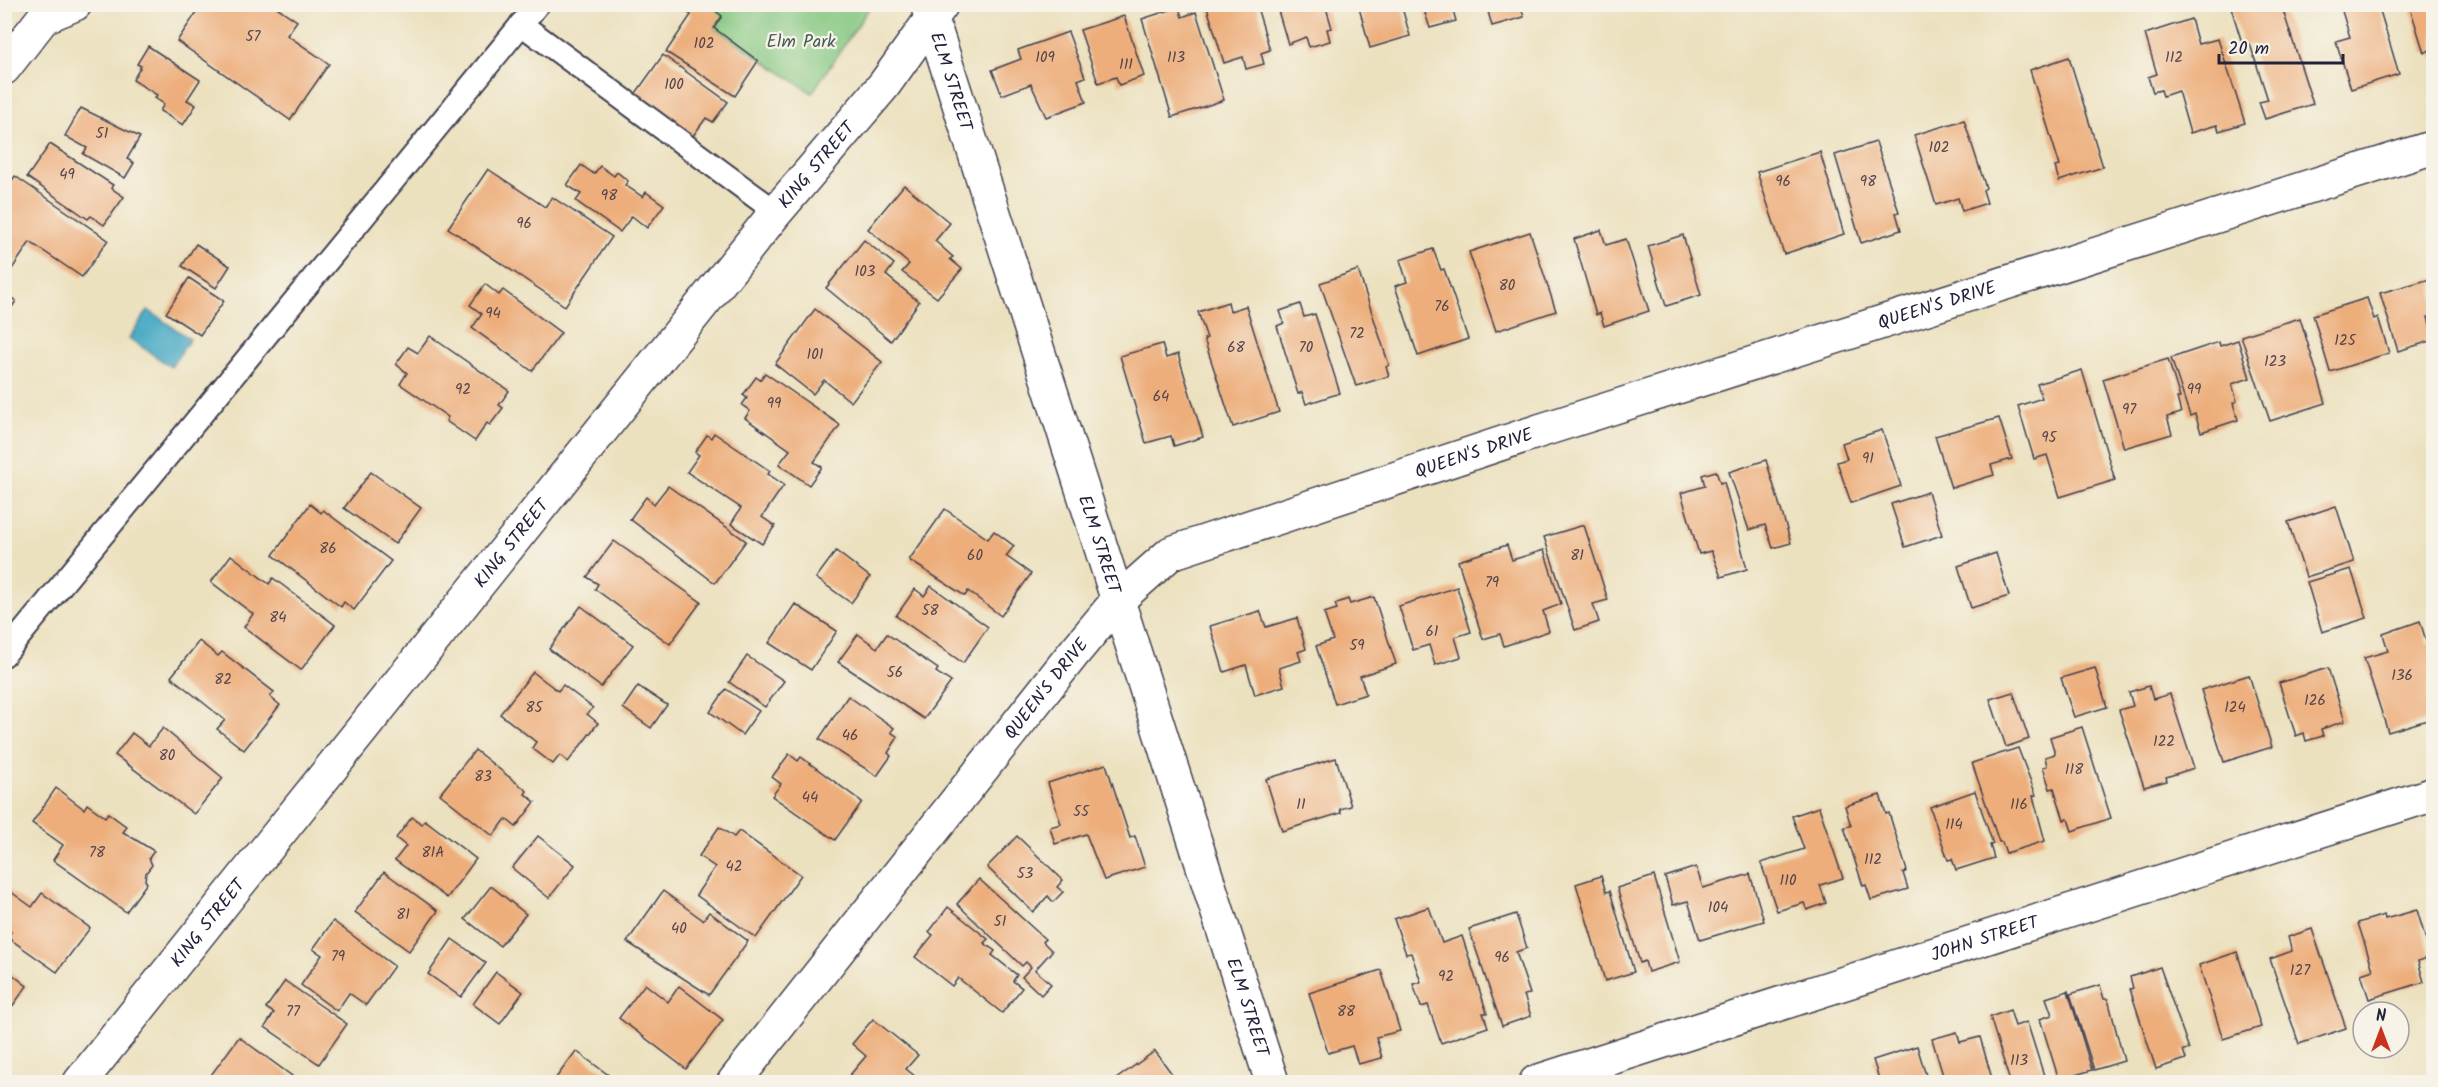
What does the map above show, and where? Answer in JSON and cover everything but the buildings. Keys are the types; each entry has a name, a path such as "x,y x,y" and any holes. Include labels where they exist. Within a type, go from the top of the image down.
{"street":[{"path":"4,68 46,11 75,4"},
{"name":"KING STREET","path":"80,1083 776,212 884,85 934,9"},
{"name":"ELM STREET","path":"934,9 1118,600 1272,1083"},
{"name":"QUEEN'S DRIVE","path":"734,1083 921,844 1118,600 1171,553 1542,430 2433,147"},
{"name":"JOHN STREET","path":"1536,1083 2433,794"}],"lane":[{"path":"4,655 537,4"},
{"path":"521,24 776,212"}],"green space":[{"name":"Elm Park","path":"872,4 812,93 680,5"}],"water":[{"path":"148,310 190,339 171,367 129,338"}]}
